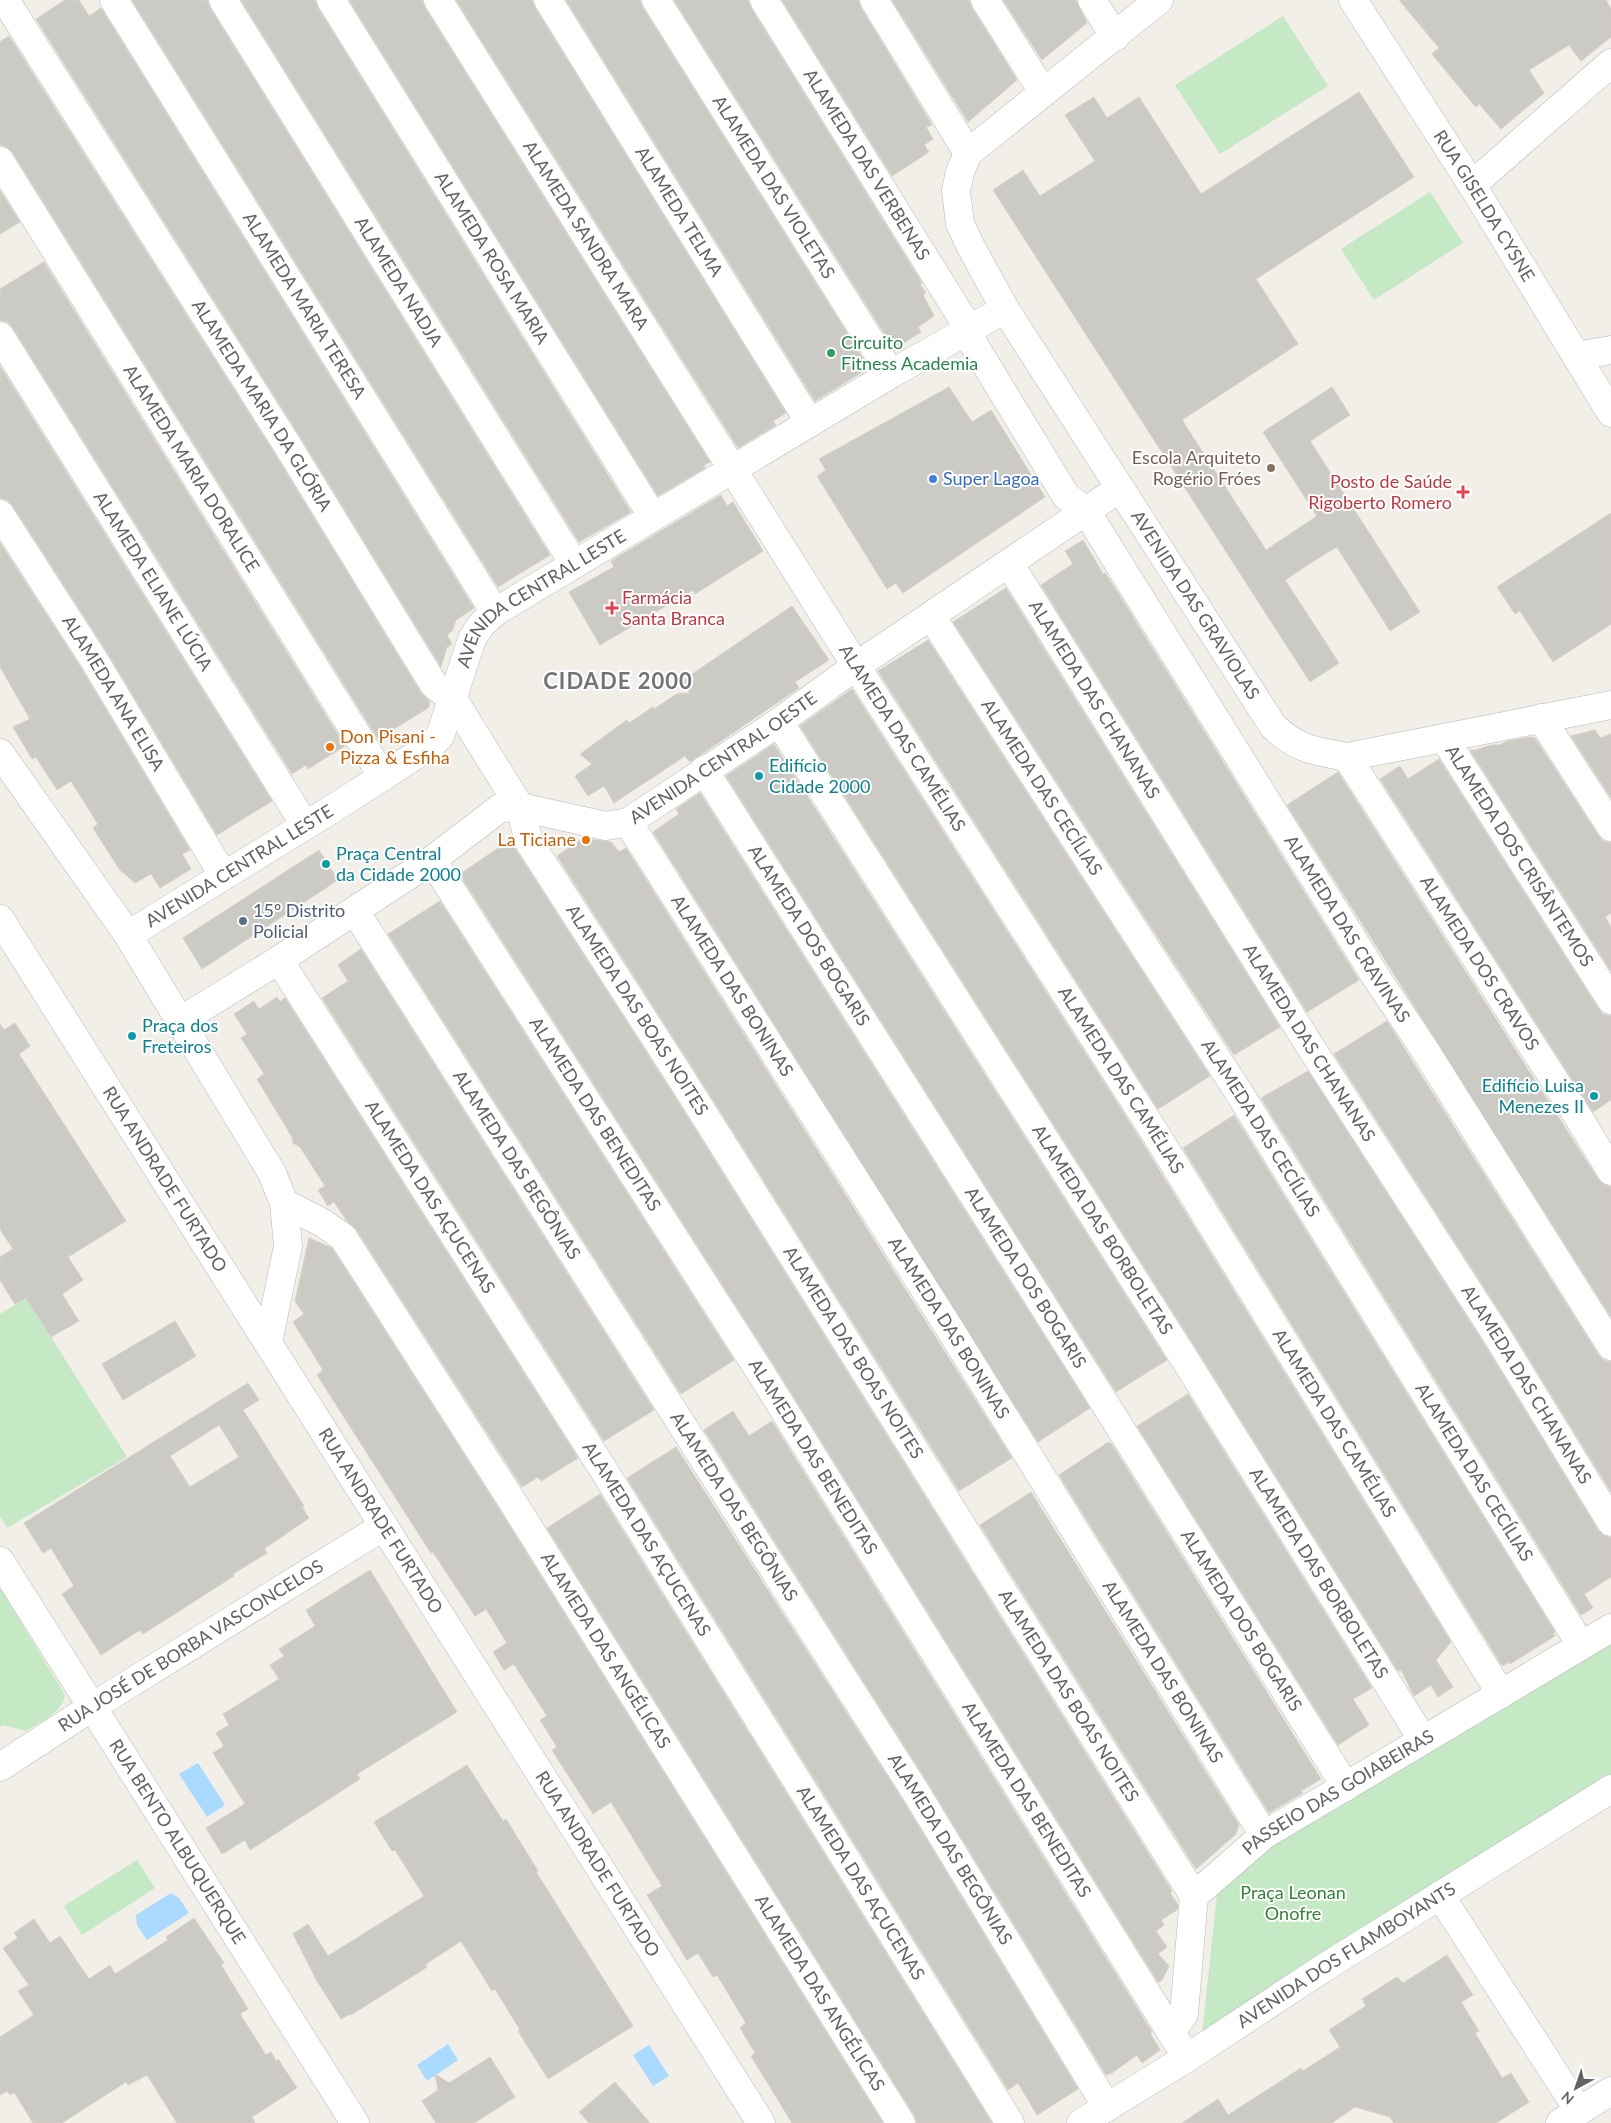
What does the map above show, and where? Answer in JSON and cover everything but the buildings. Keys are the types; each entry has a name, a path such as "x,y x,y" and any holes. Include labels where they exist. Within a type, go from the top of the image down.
{"street":[{"name":"ALAMEDA MARIA DA GLÓRIA","path":"5,0 286,443 434,685 453,699 520,807"},
{"name":"ALAMEDA MARIA TERESA","path":"114,0 494,612"},
{"name":"ALAMEDA NADJA","path":"223,0 574,564"},
{"name":"ALAMEDA ROSA MARIA","path":"331,0 652,516"},
{"name":"ALAMEDA SANDRA MARA","path":"438,0 733,470"},
{"name":"ALAMEDA TELMA","path":"548,0 810,423"},
{"name":"ALAMEDA DAS VIOLETAS","path":"656,0 892,374"},
{"name":"ALAMEDA DAS VERBENAS","path":"764,0 969,329 974,344 1066,496 1086,510"},
{"path":"874,0 968,153"},
{"path":"985,0 1043,92"},
{"path":"1092,0 1115,37"},
{"name":"AVENIDA DAS GRAVIOLAS","path":"1159,0 968,153 960,172 956,191 960,224 1005,309 1274,726 1283,735 1306,749 1347,757 1611,705"},
{"name":"RUA GISELDA CYSNE","path":"1352,0 1472,185 1611,413"},
{"path":"1472,185 1611,63"},
{"name":"ALAMEDA MARIA DORALICE","path":"0,161 383,777"},
{"name":"AVENIDA CENTRAL LESTE","path":"128,935 430,746 440,736 472,639 481,625 494,612 652,516 1005,309"},
{"name":"ALAMEDA ELIANE LÚCIA","path":"0,336 305,825"},
{"path":"1576,356 1611,350"},
{"name":"ALAMEDA DAS CAMÉLIAS","path":"733,470 1156,1136 1501,1694"},
{"name":"AVENIDA CENTRAL OESTE","path":"180,1020 279,960 432,860 500,808 520,807 606,826 628,822 779,722 856,666 1120,488"},
{"name":"ALAMEDA DAS CRAVINAS","path":"1086,510 1376,978 1423,1047 1611,1346"},
{"name":"ALAMEDA ANA ELISA","path":"0,514 94,660 223,875"},
{"name":"ALAMEDA DAS CHANANAS","path":"1009,563 1308,1043 1496,1334 1611,1522"},
{"name":"ALAMEDA DAS CECÍLIAS","path":"931,616 1236,1088 1581,1645"},
{"path":"1541,718 1611,827"},
{"name":"ALAMEDA DAS BORBOLETAS","path":"779,722 1179,1349 1423,1740"},
{"name":"ALAMEDA DOS CRISÂNTEMOS","path":"1444,738 1611,1000"},
{"path":"0,753 128,935 272,1173 284,1203 288,1246 268,1343"},
{"name":"ALAMEDA DOS CRAVOS","path":"1347,757 1611,1171"},
{"name":"ALAMEDA DOS BOGARIS","path":"704,770 1346,1787"},
{"name":"ALAMEDA DAS BOAS NOITES","path":"520,807 528,842 683,1081 1194,1896"},
{"name":"ALAMEDA DAS BONINAS","path":"628,822 948,1326 1264,1835"},
{"name":"ALAMEDA DAS BENEDITAS","path":"432,860 764,1378 1187,2058"},
{"name":"ALAMEDA DAS BEGÔNIAS","path":"355,911 910,1783 1107,2106"},
{"name":"RUA ANDRADE FURTADO","path":"0,919 761,2123"},
{"name":"ALAMEDA DAS AÇUCENAS","path":"279,960 597,1459 1010,2123"},
{"name":"ALAMEDA DAS ANGÉLICAS","path":"284,1203 320,1222 343,1237 512,1501 901,2123"},
{"name":"RUA JOSÉ DE BORBA VASCONCELOS","path":"0,1767 92,1707 384,1526"},
{"name":"RUA BENTO ALBUQUERQUE","path":"0,1561 355,2123"},
{"name":"PASSEIO DAS GOIABEIRAS","path":"1194,1896 1264,1835 1611,1628"},
{"name":"AVENIDA DOS FLAMBOYANTS","path":"1081,2123 1187,2058 1314,1974 1611,1789"},
{"path":"1440,1895 1570,2117 1611,2091"},
{"path":"1170,2032 1184,2014 1194,1896"}],"green space":[{"path":"1283,16 1328,86 1220,154 1175,85"},
{"path":"1430,192 1463,243 1374,300 1341,249"},
{"path":"26,1298 127,1457 7,1528 0,1516 0,1314"},
{"path":"0,1588 65,1695 60,1707 55,1712 26,1731 4,1725 0,1727"},
{"name":"Praça Leonan Onofre","path":"1611,1641 1611,1777 1202,2035 1217,1894 1253,1854"},
{"path":"137,1860 155,1888 82,1935 64,1906"}],"water":[{"path":"198,1763 225,1805 207,1817 179,1774"},
{"path":"171,1893 179,1898 189,1913 147,1940 137,1925 136,1915"},
{"path":"448,2044 458,2060 427,2081 417,2065"},
{"path":"649,2045 669,2076 653,2086 633,2055"}],"place":[{"name":"Circuito Fitness Academia","path":"831,353"},
{"name":"Escola Arquiteto Rogério Fróes","path":"1271,468"},
{"name":"Super Lagoa","path":"933,479"},
{"name":"Posto de Saúde Rigoberto Romero","path":"1463,492"},
{"name":"Farmácia Santa Branca","path":"612,608"},
{"name":"Don Pisani - Pizza & Esfiha","path":"330,747"},
{"name":"Edifício Cidade 2000","path":"759,776"},
{"name":"La Ticiane","path":"586,840"},
{"name":"Praça Central da Cidade 2000","path":"326,864"},
{"name":"15º Distrito Policial","path":"243,921"},
{"name":"Praça dos Freteiros","path":"132,1036"},
{"name":"Edifício Luisa Menezes II","path":"1594,1096"}],"district":[{"name":"CIDADE 2000","path":"618,681"}]}
